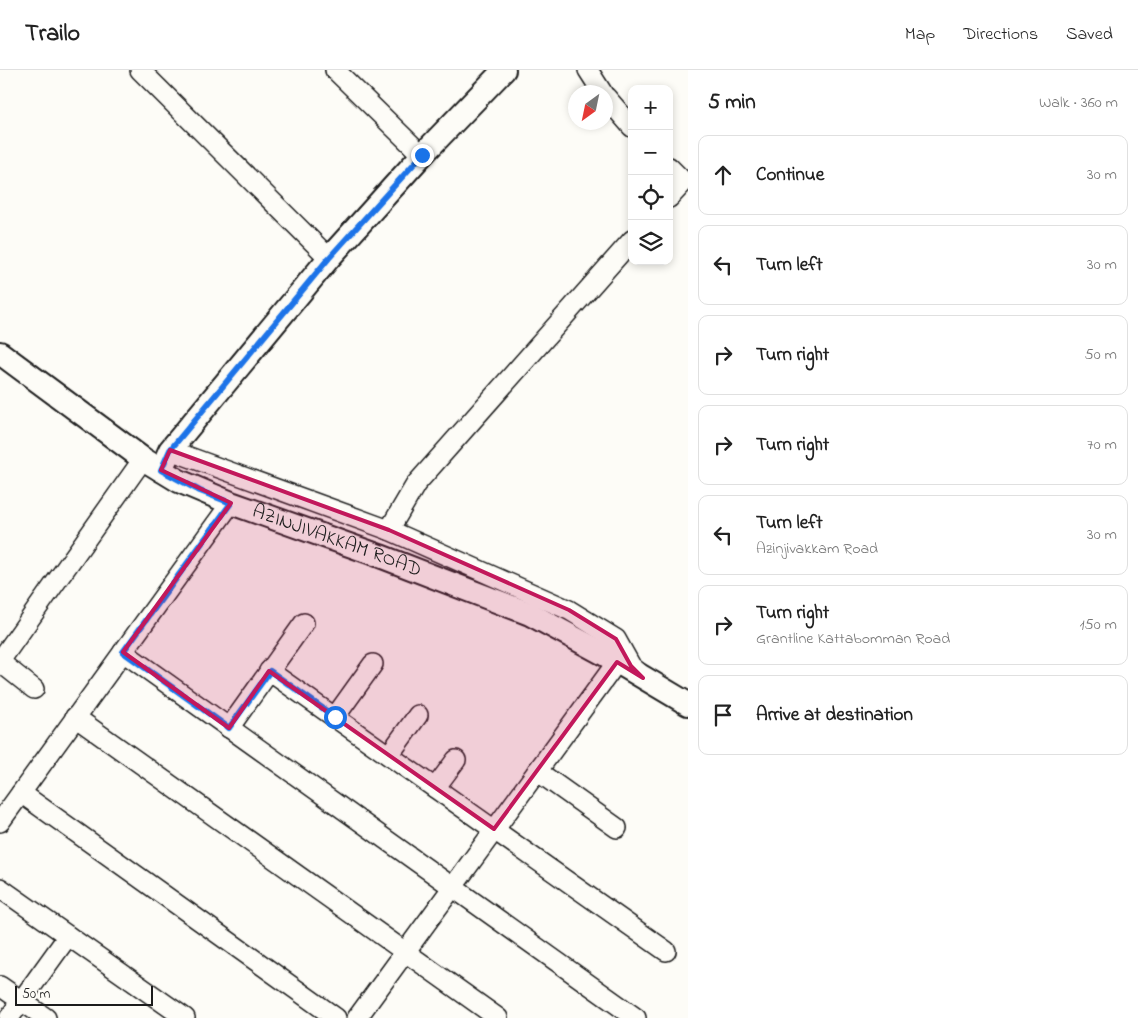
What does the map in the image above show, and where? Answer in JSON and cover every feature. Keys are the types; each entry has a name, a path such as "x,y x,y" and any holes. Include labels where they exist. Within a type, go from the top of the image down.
{"street":[{"path":"140,70 329,258"},
{"path":"335,70 422,155"},
{"path":"34,688 0,662 158,460 329,258 422,155 504,70"},
{"path":"588,70 598,85"},
{"path":"613,105 628,122"},
{"path":"673,171 686,184 673,195"},
{"path":"389,530 416,484 628,245"},
{"name":"AZINJIVAKKAM ROAD","path":"0,353 158,460 200,491 530,614 618,662 688,704"},
{"path":"158,460 389,530 569,610 616,639 631,666 643,678"},
{"path":"0,822 231,503"},
{"path":"229,728 304,622"},
{"path":"123,652 636,1018"},
{"path":"357,1018 618,662"},
{"path":"335,717 373,664"},
{"path":"270,671 666,951"},
{"path":"389,755 418,715"},
{"path":"75,717 498,1018"},
{"path":"435,788 456,760"},
{"path":"537,771 617,828"},
{"path":"21,793 336,1018"},
{"path":"0,888 185,1018"},
{"path":"9,1018 68,936"},
{"path":"0,986 46,1018"}],"highlighted area":[{"path":"170,450 389,530 569,610 616,639 631,666 643,678 617,662 494,829 269,671 229,728 123,652 231,503 161,470"}],"route":[{"path":"335,717 270,671 229,728 123,652 231,503 200,491 161,470 170,450 329,258 422,155"}]}
